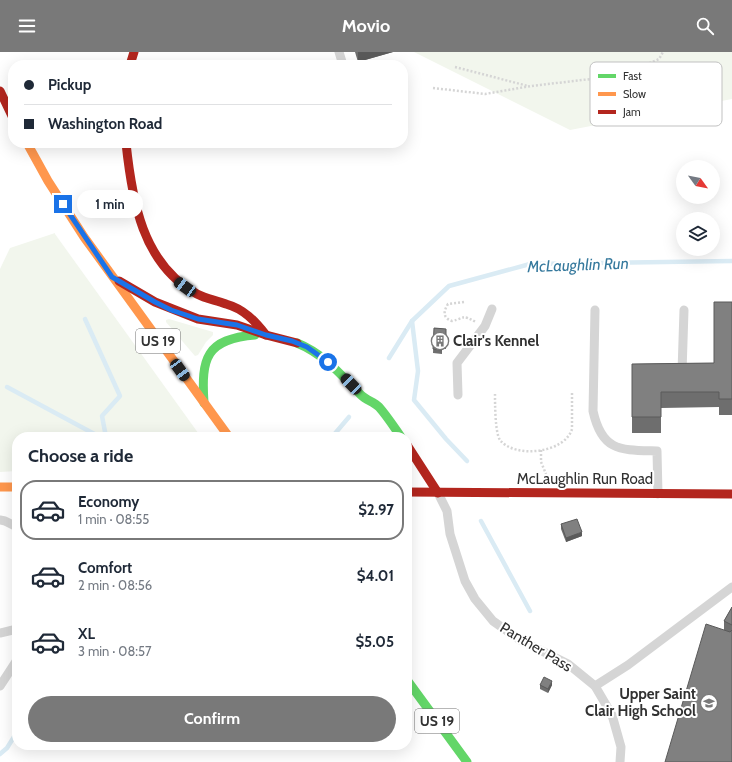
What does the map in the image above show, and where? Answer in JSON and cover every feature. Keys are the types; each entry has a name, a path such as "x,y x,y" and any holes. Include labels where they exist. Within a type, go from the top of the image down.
{"main road":[{"path":"0,91 8,108"},
{"name":"US 19","path":"29,148 78,229 225,432"},
{"path":"127,148 131,184 138,214 144,234 156,257 174,279 185,287 210,299 242,310 250,316 266,335"},
{"path":"112,277 155,302 178,312 198,319 237,325 266,335 292,341 307,347 336,369 363,397 378,406 397,432"},
{"path":"204,404 202,381 204,367 211,352 230,338 241,335 266,335"},
{"path":"363,397 367,409"},
{"path":"412,452 438,493"},
{"path":"412,469 438,493"},
{"path":"0,487 12,487"},
{"name":"McLaughlin Run Road","path":"412,492 732,494"},
{"name":"US 19","path":"412,687 467,762"}],"lane":[{"path":"458,395 457,363 485,326 492,309"},
{"path":"595,310 592,411 595,422 601,435 608,443 630,450 657,451 658,494"},
{"path":"682,372 684,310"},
{"name":"Panther Pass","path":"438,493 447,511 450,534 465,580 475,599 493,621 520,640 568,664 595,686"},
{"path":"0,520 12,524"},
{"path":"620,762 621,747 612,715 595,686 628,665 732,587"},
{"path":"0,633 12,630"},
{"path":"0,686 12,668"}],"path":[{"path":"651,62 658,59 663,52"},
{"path":"455,67 531,86"},
{"path":"433,88 485,94 531,86 590,79"},
{"path":"464,302 448,304 444,310 444,315 447,320 452,321 468,316 474,321 485,326"},
{"path":"495,394 496,420 498,435 501,440 518,449 541,450 553,447 564,441 570,434 572,428 572,392"},
{"path":"541,450 541,462 546,475"}],"shaded area":[{"path":"414,52 732,52 732,99 722,101 722,62 590,62 591,126 570,130"},
{"path":"55,233 197,432 12,432 12,471 0,472 0,269 10,248"},
{"path":"169,319 213,332 213,335 206,342 198,355 195,356 166,322 166,320"}],"building":[{"path":"714,302 732,302 732,399 719,399 719,392 661,392 661,417 632,417 632,364 714,363"},
{"name":"Clair's Kennel","path":"434,328 446,329 446,344 442,344 442,350 433,349"},
{"path":"577,519 582,532 566,538 561,524"},
{"path":"732,607 732,625 724,621"},
{"name":"Upper Saint Clair High School","path":"706,624 730,632 732,630 732,762 665,762"},
{"path":"544,677 552,681 548,689 540,685"}],"waterway":[{"name":"McLaughlin Run","path":"389,358 412,321 449,286 530,264 732,261"},
{"path":"85,319 120,396 102,416 105,432"},
{"path":"412,321 418,371 414,400 446,439 467,461"},
{"path":"7,387 91,432"},
{"name":"McLaughlin Run","path":"336,432 349,417"},
{"path":"481,521 530,611"},
{"name":"McLaughlin Run","path":"0,754 7,748 12,740"}],"traffic: fast":[{"path":"204,403 204,374 206,363 210,354 217,346 226,341 239,337 255,335"},
{"path":"297,343 324,359 363,397 379,407 398,432"},
{"path":"412,687 467,762"}],"traffic: slow":[{"path":"30,148 48,181 84,237 225,432"},
{"path":"0,487 12,487"}],"traffic: jam":[{"path":"132,60 134,52"},
{"path":"0,91 8,108"},
{"path":"127,148 132,186 143,229 152,248 164,266 178,281 197,294 232,306 244,312 266,335"},
{"path":"119,281 155,302 198,319 237,325 266,335 297,343"},
{"path":"412,453 438,493"},
{"path":"412,492 732,494"}],"place":[{"name":"Clair's Kennel","path":"440,341"},
{"name":"Upper Saint Clair High School","path":"709,703"}],"route":[{"path":"63,204 78,229 112,277 171,310 198,319 237,325 266,335 292,341 307,347 328,362"}]}
